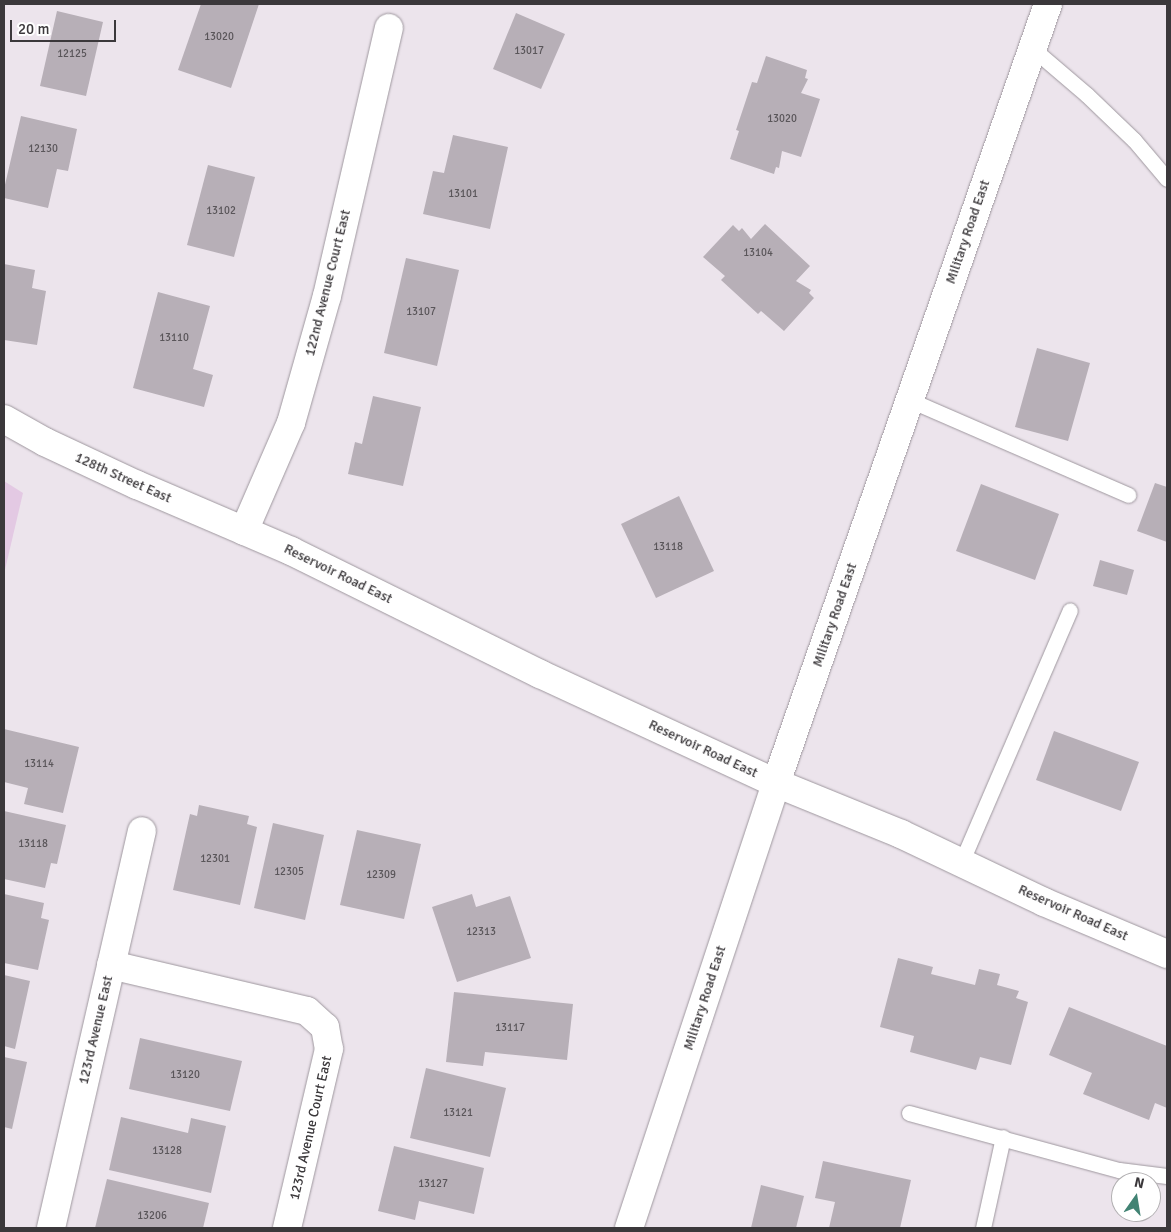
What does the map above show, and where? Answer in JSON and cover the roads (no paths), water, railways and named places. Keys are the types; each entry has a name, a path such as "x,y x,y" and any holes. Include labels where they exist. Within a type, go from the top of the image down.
{"street":[{"name":"Military Road East","path":"629,1228 776,783 1048,4"},
{"name":"122nd Avenue Court East","path":"244,531 291,423 327,296 389,28"},
{"name":"128th Street East","path":"4,419 45,442 128,481 244,531"},
{"name":"Reservoir Road East","path":"244,531 291,551 540,674 776,783 901,834 1044,902 1167,954"},
{"name":"123rd Avenue East","path":"51,1228 142,831"},
{"name":"123rd Avenue Court East","path":"111,965 307,1011 325,1027 329,1049 287,1228"}],"lane":[{"path":"1032,48 1087,95 1134,140 1167,179"},
{"path":"910,400 1128,495"},
{"path":"961,863 1070,610"},
{"path":"909,1112 1119,1170 1167,1176"},
{"path":"983,1228 1003,1137"}]}
